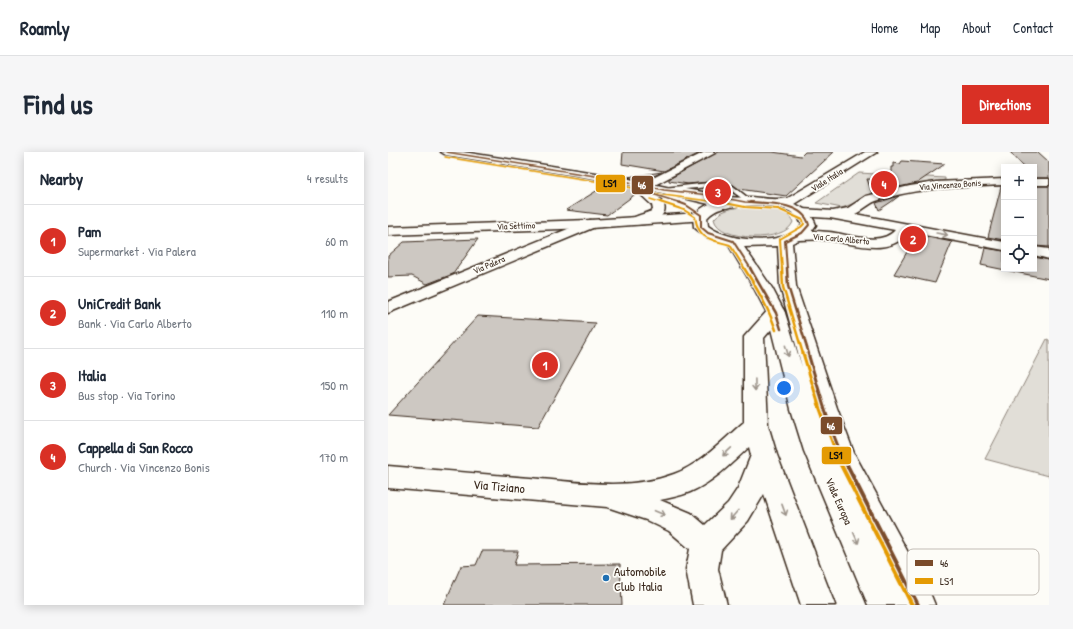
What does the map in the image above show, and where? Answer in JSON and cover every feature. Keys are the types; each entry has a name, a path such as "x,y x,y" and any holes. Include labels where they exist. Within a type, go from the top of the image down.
{"main road":[{"path":"450,152 607,179 614,183 664,190 726,204"},
{"path":"645,188 712,152"},
{"name":"Viale Italia","path":"779,204 792,201 872,152"},
{"name":"Viale Italia","path":"800,212 825,189 880,152"},
{"name":"Via Vincenzo Bonis","path":"830,214 852,211 870,199 910,189 936,185 1001,182"},
{"path":"1037,182 1049,182"},
{"path":"640,221 655,215 660,207 659,203 645,188"},
{"name":"Via Carlo Alberto","path":"645,188 686,205 701,220 708,233 733,242 768,243 791,238 829,236 859,241 882,241 893,239 904,227"},
{"path":"701,220 712,208 726,204 747,201 779,204"},
{"name":"Via Carlo Alberto","path":"779,204 800,212 830,214 876,221 1001,245"},
{"path":"791,238 807,229 809,225 809,221 800,212"},
{"name":"Via Settimo","path":"388,231 701,220"},
{"name":"Via Palera","path":"388,308 590,224"},
{"name":"Viale Europa","path":"791,238 788,286 825,408 841,453 907,583"},
{"name":"Viale Europa","path":"733,242 763,288 776,313 817,451 885,605"},
{"path":"1037,252 1049,254"},
{"path":"776,313 754,337 756,425 764,455 818,605"},
{"name":"Via Tiziano","path":"388,477 610,496 649,492 680,484 701,473 721,458 756,425"},
{"path":"710,605 702,569 706,544 738,512 750,493 764,455"},
{"name":"Via Tiziano","path":"610,496 655,511 680,522 706,544"},
{"name":"Viale Europa","path":"913,595 918,605"}],"lane":[{"path":"664,190 709,185 730,187 747,201"},
{"path":"664,190 747,201"}],"shaded area":[{"path":"859,173 945,178 945,180 879,193 842,208 816,203"},
{"path":"755,206 782,211 790,217 793,222 788,229 778,234 752,237 739,236 727,232 718,227 714,219 722,212 727,210 738,207"},
{"path":"1047,339 1049,340 1049,476 985,459"}],"building":[{"path":"623,152 702,152 664,171 622,164"},
{"path":"718,152 772,152 801,156 805,152 834,152 786,196 739,189 733,185 709,182 688,184 669,181 669,179"},
{"path":"1010,152 1038,152 1049,162 1049,178 1037,178 1037,164 1021,164"},
{"path":"902,161 945,164 917,183 872,193 867,179 891,180 891,167 893,167 893,163 900,164"},
{"path":"662,172 644,181 627,177"},
{"path":"609,183 639,189 637,193 607,215 566,210"},
{"path":"1037,186 1049,186 1049,247 1037,246"},
{"path":"1001,187 1001,239 988,237"},
{"path":"899,196 891,202 879,210 876,203"},
{"path":"917,235 952,242 935,283 894,274"},
{"path":"478,239 453,274 427,284 412,276 388,277 388,256 404,242"},
{"path":"985,248 1001,251 1001,269 981,265"},
{"path":"1037,258 1049,260 1049,279 1015,272 1037,272"},
{"path":"478,316 596,323 538,427 388,415"},
{"path":"482,551 518,551 514,565 620,564 622,605 444,605 461,566 476,565"}],"transit line":[{"name":"46","path":"446,152 620,180 664,190 709,195 745,202 779,204 802,213 807,217 809,225 802,233 785,241 788,286 825,408 841,453 907,583"},
{"name":"LS1","path":"445,157 619,185 663,195 708,200 745,207 778,209 803,220 804,224 801,227 780,239 783,287 820,409 836,455 912,605"},
{"name":"46","path":"652,194 686,205 701,215 701,227 708,233 733,241 763,288 776,313 781,329"},
{"name":"LS1","path":"650,199 684,210 695,217 697,229 706,238 730,245 759,291 771,315 776,330"},
{"name":"46","path":"913,595 918,605"}],"place":[{"name":"Cappella di San Rocco","path":"884,184"},
{"name":"Italia","path":"718,192"},
{"name":"UniCredit Bank","path":"913,239"},
{"name":"Pam","path":"545,365"},
{"name":"Automobile Club Italia","path":"606,578"}]}
